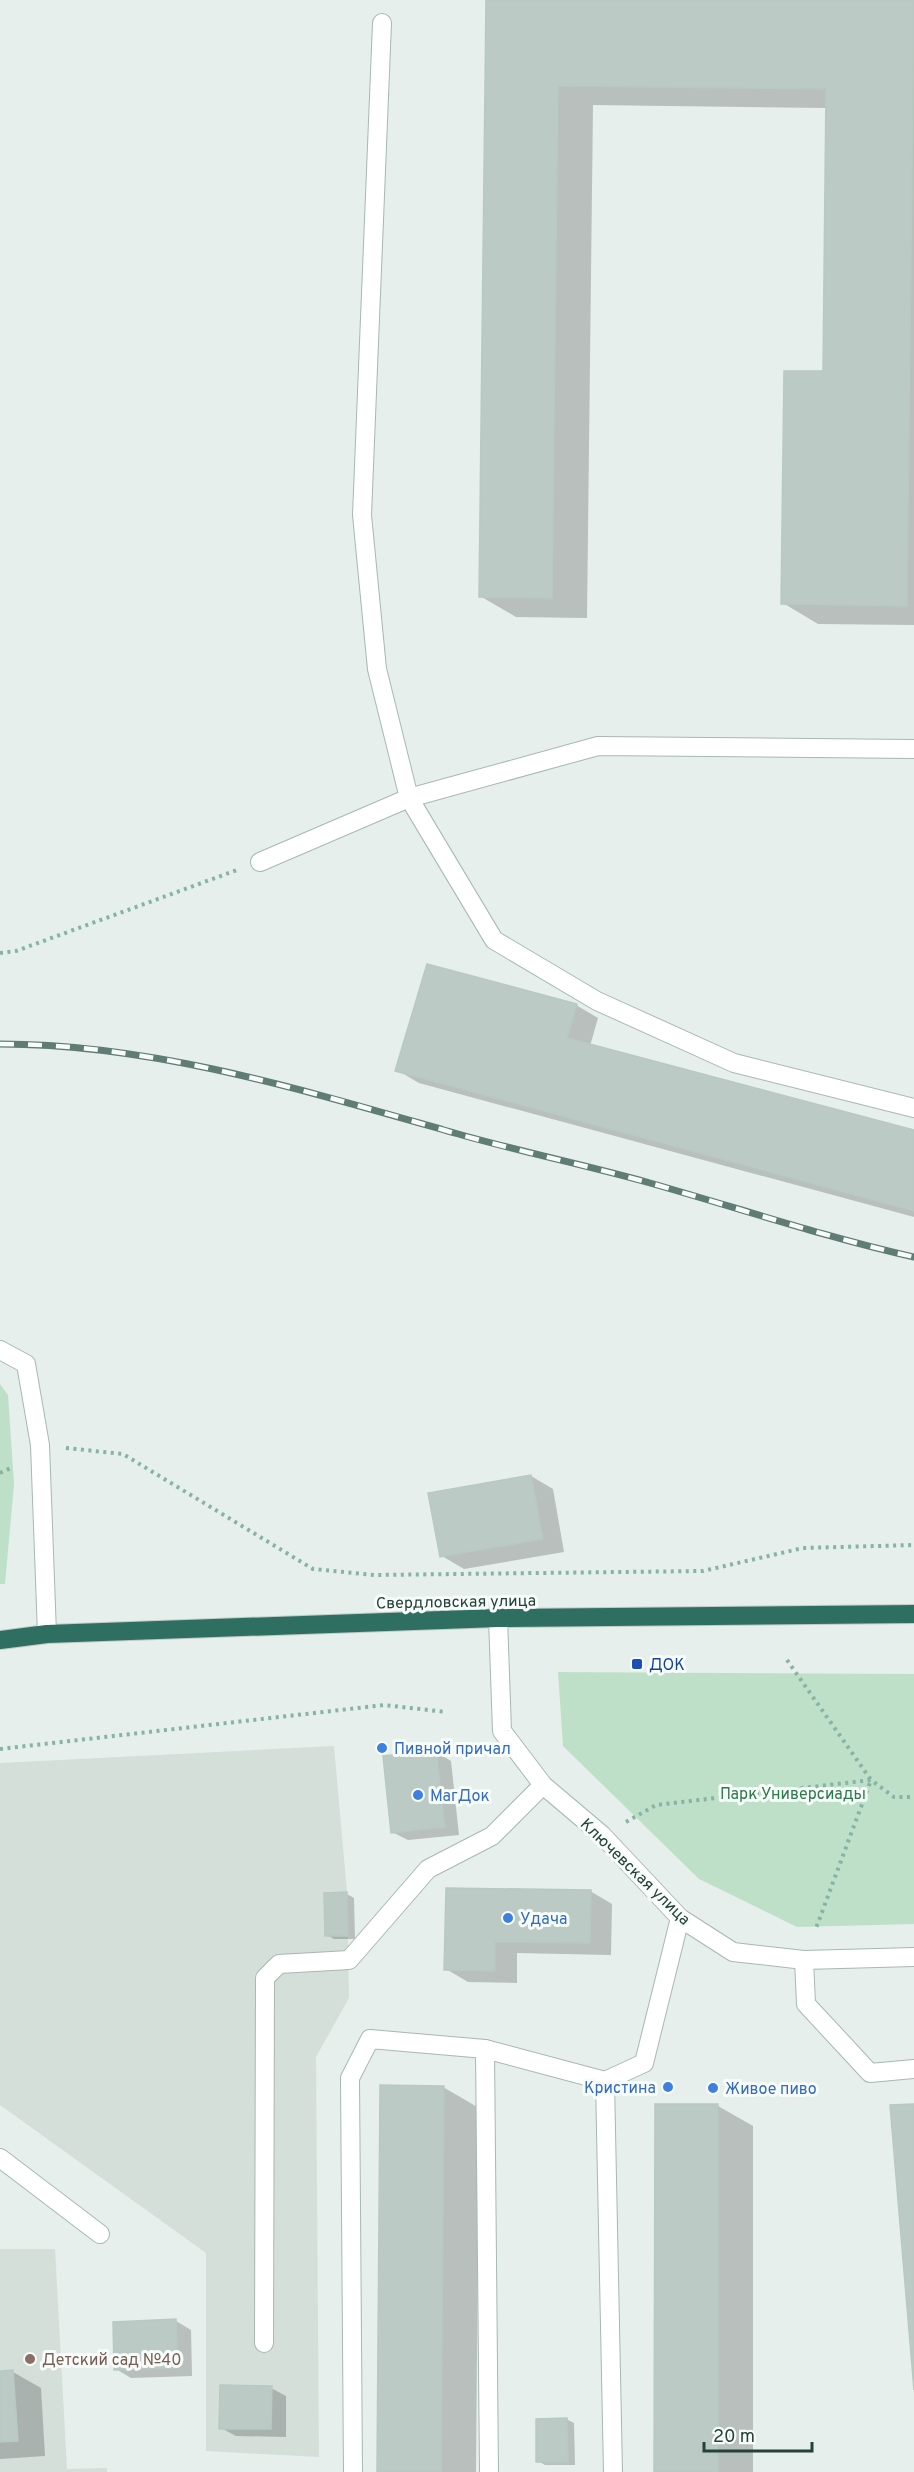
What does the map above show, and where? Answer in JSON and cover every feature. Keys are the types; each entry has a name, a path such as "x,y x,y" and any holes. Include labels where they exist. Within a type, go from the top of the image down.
{"highway":[{"name":"Свердловская улица","path":"0,1640 47,1634 498,1618 914,1614"}],"street":[{"path":"382,23 362,515 377,669 409,798 494,940 597,1001 734,1063 914,1108"},
{"path":"260,862 409,798 598,746 914,749"},
{"path":"0,1350 26,1364 40,1445 47,1634"},
{"name":"Ключевская улица","path":"498,1618 502,1731 543,1785 602,1835 680,1918 733,1952 804,1960 914,1957"},
{"path":"264,2343 265,1978 279,1964 349,1960 428,1869 492,1836 543,1785"},
{"path":"353,2472 350,2078 370,2039 485,2049 605,2081 644,2062 680,1918"},
{"path":"804,1960 806,2004 870,2073 914,2069"},
{"path":"485,2049 489,2472"},
{"path":"605,2081 614,2472"},
{"path":"0,2158 100,2234"}],"path":[{"path":"0,953 16,951 260,862"},
{"path":"0,1473 19,1465 40,1445 123,1455 313,1569 374,1575 703,1571 803,1548 914,1545"},
{"path":"787,1660 871,1780 894,1797 914,1797"},
{"path":"0,1749 384,1706 446,1712"},
{"path":"602,1835 656,1804 871,1780"},
{"path":"804,1960 871,1780"}],"shaded area":[{"path":"334,1746 347,1892 349,1998 316,2057 319,2457 206,2451 206,2253 0,2105 0,1763"},
{"name":"Детский сад №40","path":"0,2249 55,2249 67,2469 107,2468 107,2472 0,2472"}],"green space":[{"path":"0,1384 8,1395 14,1484 5,1584 0,1584"},
{"name":"Парк Универсиады","path":"558,1672 914,1674 914,1924 797,1927 699,1879 563,1746"}],"building":[{"path":"486,0 914,0 907,606 781,604 784,371 823,371 826,89 558,86 552,598 479,597"},
{"path":"427,964 577,1004 567,1038 914,1130 914,1211 395,1071"},
{"path":"531,1475 543,1539 440,1557 428,1493"},
{"path":"436,1750 445,1827 391,1833 383,1756"},
{"path":"446,1888 591,1890 590,1943 495,1942 495,1971 444,1970"},
{"path":"347,1892 348,1936 325,1936 324,1893"},
{"path":"380,2085 444,2086 441,2472 377,2472"},
{"path":"655,2104 718,2104 718,2472 654,2472"},
{"path":"914,2104 914,2390 890,2105"},
{"path":"176,2319 178,2368 114,2370 113,2322"},
{"path":"13,2370 18,2441 0,2442 0,2371"},
{"path":"220,2385 272,2386 271,2429 219,2429"},
{"path":"567,2418 568,2462 536,2462 536,2419"}],"railway":[{"path":"0,1044 57,1046 113,1052 169,1060 225,1072 624,1176 914,1257"}],"place":[{"name":"ДОК","path":"637,1664"},
{"name":"Пивной причал","path":"382,1748"},
{"name":"МагДок","path":"418,1795"},
{"name":"Удача","path":"508,1918"},
{"name":"Кристина","path":"668,2087"},
{"name":"Живое пиво","path":"713,2088"},
{"name":"Детский сад №40","path":"30,2359"}]}
